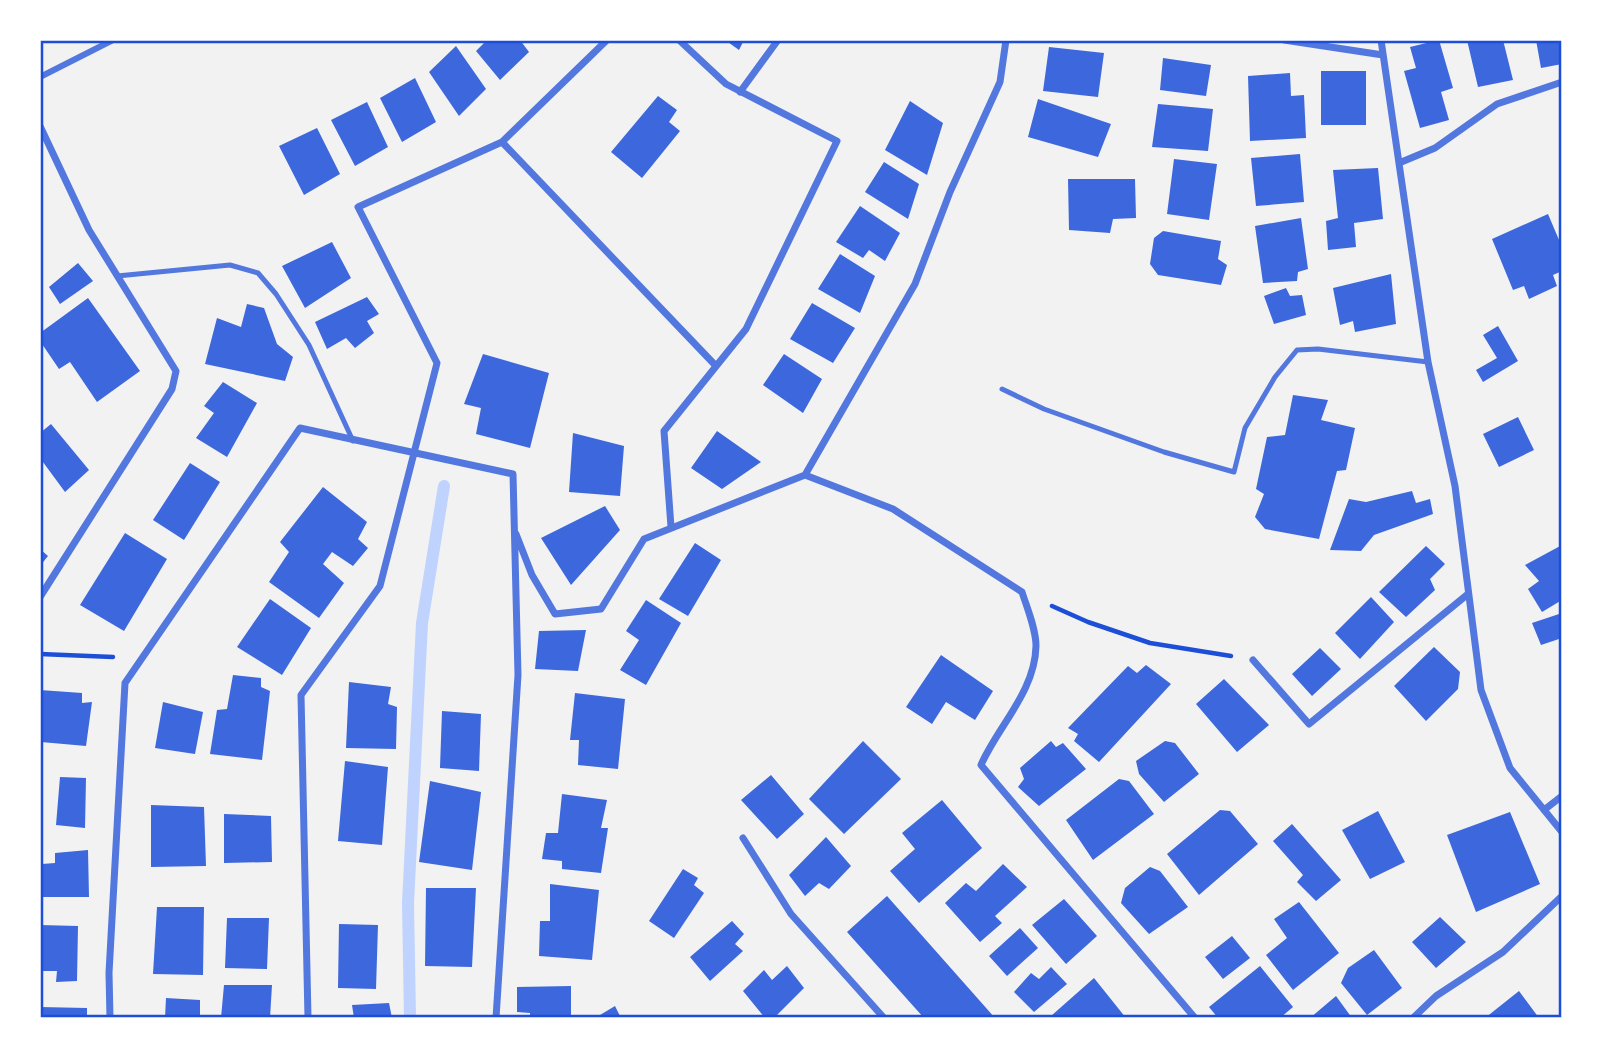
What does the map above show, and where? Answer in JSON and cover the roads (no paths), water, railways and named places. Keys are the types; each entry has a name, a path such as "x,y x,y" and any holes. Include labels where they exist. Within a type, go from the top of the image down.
{"street":[{"path":"40,77 113,40"},
{"path":"308,1018 301,695 380,586 436,363 358,207 502,142 607,40"},
{"path":"671,527 664,431 746,329 836,141 726,84 679,40"},
{"path":"740,92 778,40"},
{"path":"514,527 532,575 555,614 601,609 644,539 805,475 915,284 950,192 1000,82 1006,40"},
{"path":"1284,40 1382,55"},
{"path":"1381,40 1428,362 1455,486 1481,690 1510,768 1562,832"},
{"path":"1399,163 1435,148 1497,104 1562,82"},
{"path":"40,126 89,230 176,372 172,389 40,597"},
{"path":"502,142 716,366"},
{"path":"110,1018 108,974 125,683 300,428 513,474 518,675 496,1018"},
{"path":"805,475 893,509 1023,592 1036,645 1031,669 1024,692 981,765 1195,1018"},
{"path":"1253,660 1309,724 1468,594"},
{"path":"1544,810 1562,796"},
{"path":"743,838 791,914 884,1018"},
{"path":"1413,1018 1436,996 1503,952 1562,896"}],"lane":[{"path":"117,276 230,265 258,273 276,294 309,345 353,441"},
{"path":"1002,389 1044,408 1164,452 1234,472 1245,428 1275,377 1297,350 1318,349 1428,362"}],"waterway":[{"path":"410,1018 408,903 422,623 444,486"}]}
